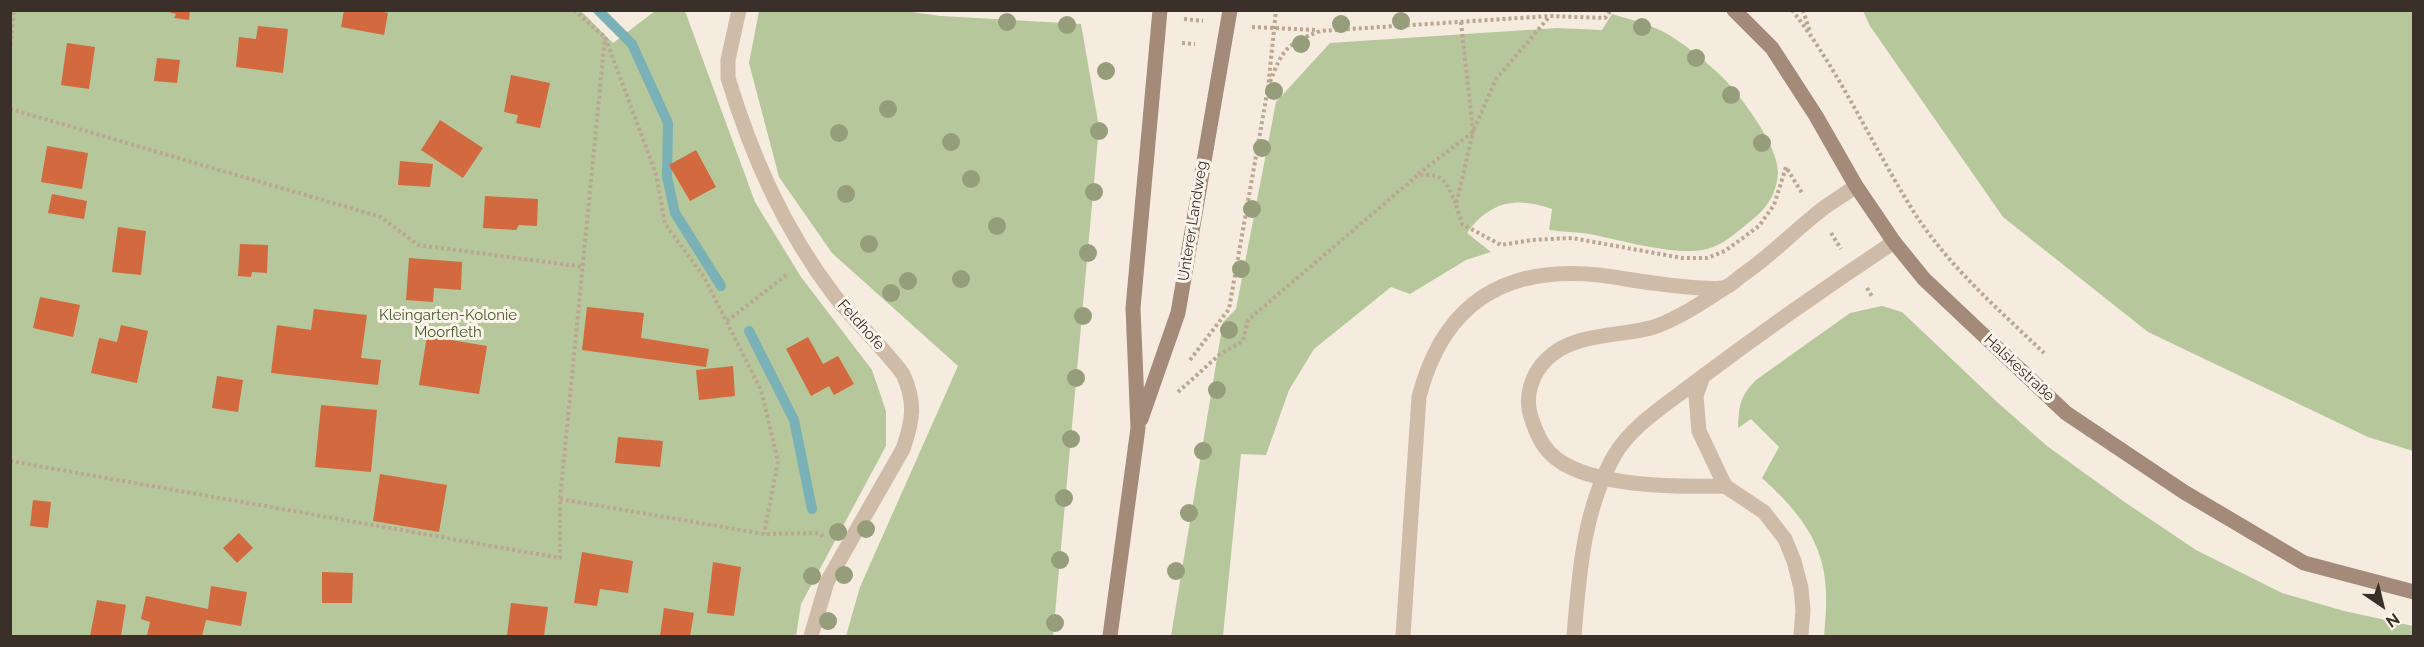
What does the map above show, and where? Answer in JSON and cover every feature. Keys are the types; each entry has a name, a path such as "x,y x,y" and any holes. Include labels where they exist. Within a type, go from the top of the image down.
{"main road":[{"name":"Unterer Landweg","path":"1110,636 1138,428 1133,308 1160,10"},
{"name":"Unterer Landweg","path":"1138,428 1178,313 1230,10"},
{"name":"Halskestraße","path":"1734,10 1772,48 1816,116 1856,186 1894,242 1924,279 2066,413 2184,492 2304,563 2414,592"}],"street":[{"name":"Feldhofe","path":"739,10 728,60 728,78 767,186 809,258 856,321 903,374 910,389 913,407 903,449 827,582 811,636"},
{"path":"1725,486 1686,487 1603,478 1561,462 1541,442 1529,411 1529,393 1534,376 1547,359 1565,347 1674,320 1726,287 1779,247 1816,214 1856,186"},
{"path":"1574,636 1580,562 1596,497 1615,454 1635,431 1703,376 1777,321 1894,242"},
{"path":"1403,636 1419,397 1426,370 1446,333 1466,308 1487,292 1521,279 1549,275 1597,275 1685,287 1726,287"},
{"path":"1703,376 1696,396 1699,431 1725,486 1764,512 1785,539 1801,588 1803,611 1801,634"}],"path":[{"path":"10,51 14,10"},
{"path":"574,10 605,37 656,174 664,224 704,277 761,390 778,461 764,534"},
{"path":"1187,364 1229,309 1268,88 1276,10"},
{"path":"1268,88 1287,47 1320,30 1550,16 1605,18 1611,10"},
{"path":"1792,10 1836,75 1912,210 1956,268 2045,355"},
{"path":"1803,10 1811,35"},
{"path":"1456,205 1473,132 1496,79 1550,16"},
{"path":"1461,22 1473,132"},
{"path":"10,460 560,558 560,499 605,37"},
{"path":"10,109 381,217 418,245 584,267"},
{"path":"1170,398 1219,354 1243,341 1248,320 1418,175 1473,132"},
{"path":"1418,175 1434,174 1446,182 1462,224 1501,245 1531,240 1572,238 1682,258 1707,258 1725,251 1759,226 1774,205 1786,167 1873,298"},
{"path":"727,321 809,258"},
{"path":"560,499 764,534 816,533 849,546"}],"green space":[{"name":"Kleingarten-Kolonie Moorfleth","path":"10,11 581,11 613,43 655,11 685,11 755,202 801,277 872,370 886,411 886,446 801,604 796,636 11,636"},
{"path":"759,11 905,11 941,16 1081,24 1099,127 1053,636 846,636 860,587 958,366 832,253 779,177 749,63"},
{"path":"1863,11 2413,11 2413,451 2368,437 2148,332 2003,217 1870,26"},
{"path":"1612,14 1671,36 1705,62 1736,92 1765,134 1777,162 1777,180 1767,205 1725,241 1707,249 1695,251 1665,249 1590,234 1549,230 1552,209 1539,205 1504,204 1484,214 1467,233 1491,252 1466,260 1410,294 1391,287 1314,349 1289,390 1266,455 1241,454 1223,636 1171,636 1223,322 1236,309 1276,102 1330,43 1557,28 1602,30"},
{"path":"1882,306 1902,312 2047,446 2196,550 2282,593 2344,611 2413,626 2413,636 1824,636 1826,587 1817,548 1796,513 1762,478 1779,447 1751,419 1738,428 1740,407 1744,396 1756,380 1850,313"}],"building":[{"path":"161,10 190,10 189,20 174,18 176,14"},
{"path":"344,10 374,10 388,13 384,35 341,27"},
{"path":"258,26 288,29 283,73 236,67 239,37 256,39"},
{"path":"67,43 95,47 89,89 61,85"},
{"path":"157,58 180,60 177,83 154,81"},
{"path":"511,75 550,83 540,128 516,123 518,115 504,112"},
{"path":"440,120 483,148 463,178 421,150"},
{"path":"47,146 88,153 82,189 41,182"},
{"path":"696,150 716,187 690,201 669,165"},
{"path":"400,161 433,164 430,187 398,185"},
{"path":"52,194 87,201 84,219 48,213"},
{"path":"485,196 538,199 537,226 519,225 516,230 483,228"},
{"path":"118,227 146,231 141,275 112,272"},
{"path":"240,244 268,245 267,273 252,272 251,277 238,276"},
{"path":"409,258 462,262 461,290 434,288 433,302 406,300"},
{"path":"40,297 80,305 73,337 33,328"},
{"path":"587,307 644,313 641,338 709,349 706,367 582,350"},
{"path":"314,309 367,315 361,358 381,360 378,385 271,373 277,325 311,330"},
{"path":"121,325 148,331 137,383 91,373 99,338 117,342"},
{"path":"427,336 487,346 479,394 419,385"},
{"path":"808,337 823,364 838,356 854,384 834,395 829,386 811,396 786,349"},
{"path":"733,366 735,396 699,400 696,370"},
{"path":"217,376 243,380 238,412 212,408"},
{"path":"321,405 377,410 371,472 315,467"},
{"path":"618,437 663,441 660,467 615,463"},
{"path":"380,474 447,485 439,532 373,521"},
{"path":"33,500 51,502 48,528 30,526"},
{"path":"239,533 253,548 237,563 223,548"},
{"path":"582,552 633,561 628,593 600,589 597,606 574,603"},
{"path":"713,562 741,567 734,616 707,613"},
{"path":"322,572 353,573 352,603 322,603"},
{"path":"211,586 247,592 241,626 206,620 202,636 147,636 150,622 141,619 146,596 208,609"},
{"path":"97,600 126,605 121,636 90,636"},
{"path":"511,603 548,607 544,636 507,636"},
{"path":"664,608 694,613 690,636 660,636"}],"waterway":[{"path":"598,10 632,44 668,123 667,177 675,213 721,286"},
{"path":"749,331 794,420 812,509"}]}
